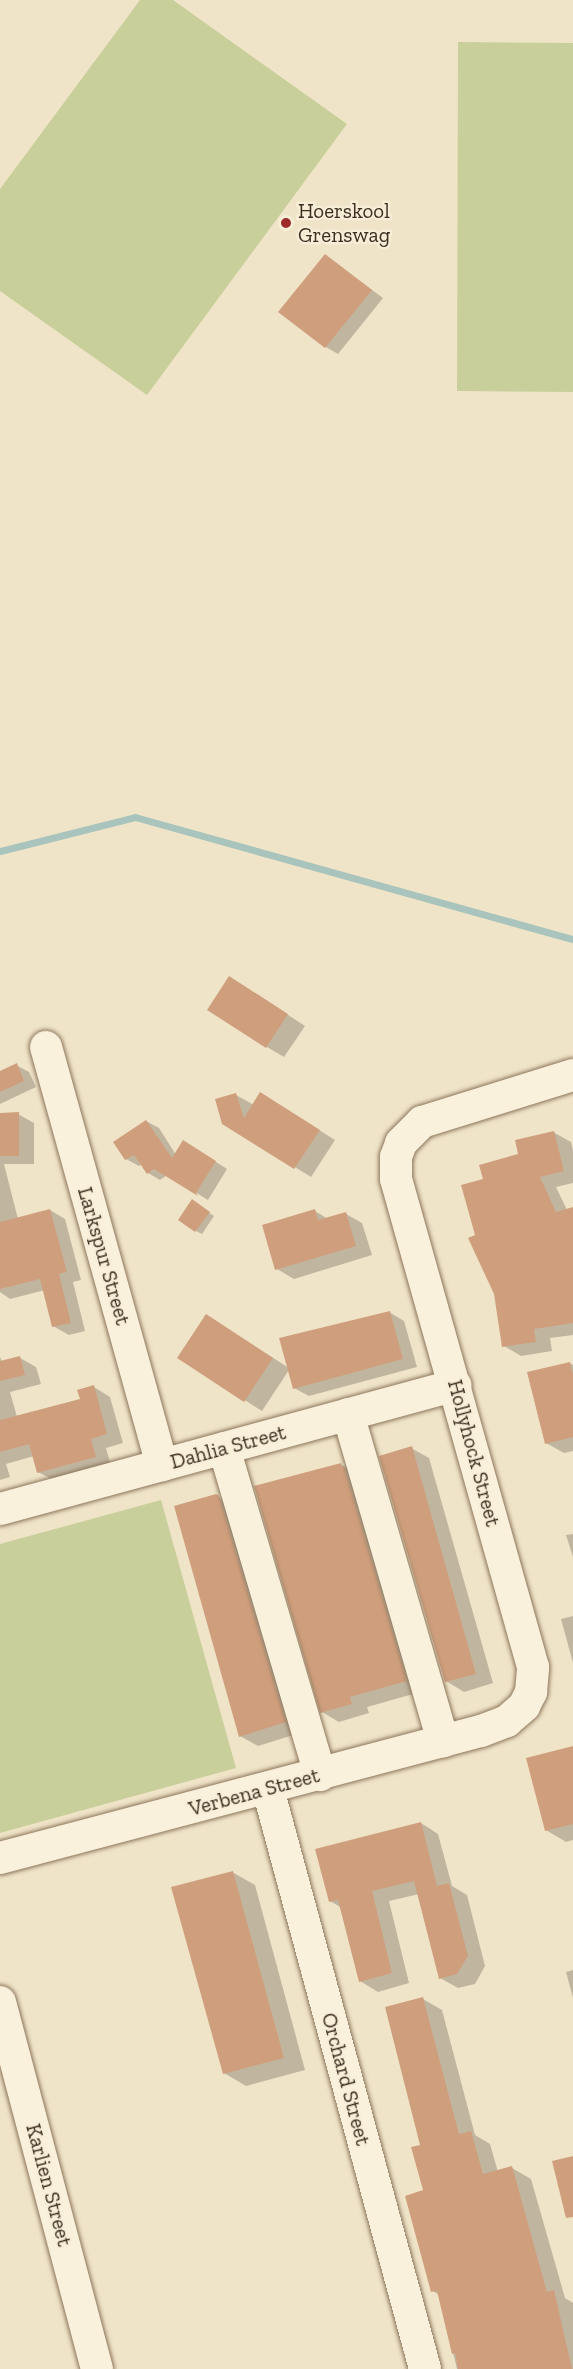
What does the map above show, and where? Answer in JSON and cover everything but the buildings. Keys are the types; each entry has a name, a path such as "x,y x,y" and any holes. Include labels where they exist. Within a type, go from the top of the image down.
{"street":[{"name":"Larkspur Street","path":"46,1047 162,1465"},
{"name":"Hollyhock Street","path":"507,1721 524,1706 531,1692 533,1667 396,1179 396,1157 401,1143 422,1122 573,1076"},
{"name":"Dahlia Street","path":"0,1509 455,1385"},
{"path":"348,1414 443,1741"},
{"path":"224,1448 320,1775"},
{"name":"Verbena Street","path":"0,1858 320,1775 507,1721"},
{"name":"Orchard Street","path":"268,1789 425,2369"},
{"name":"Karlien Street","path":"0,2002 97,2369"}],"green space":[{"path":"140,0 173,0 347,124 147,395 0,291 0,189"},
{"path":"458,42 573,43 573,392 457,391"},
{"path":"161,1500 236,1768 0,1833 0,1544"}],"waterway":[{"path":"0,851 135,817 573,939"}],"place":[{"name":"Hoerskool Grenswag","path":"286,223"}]}
